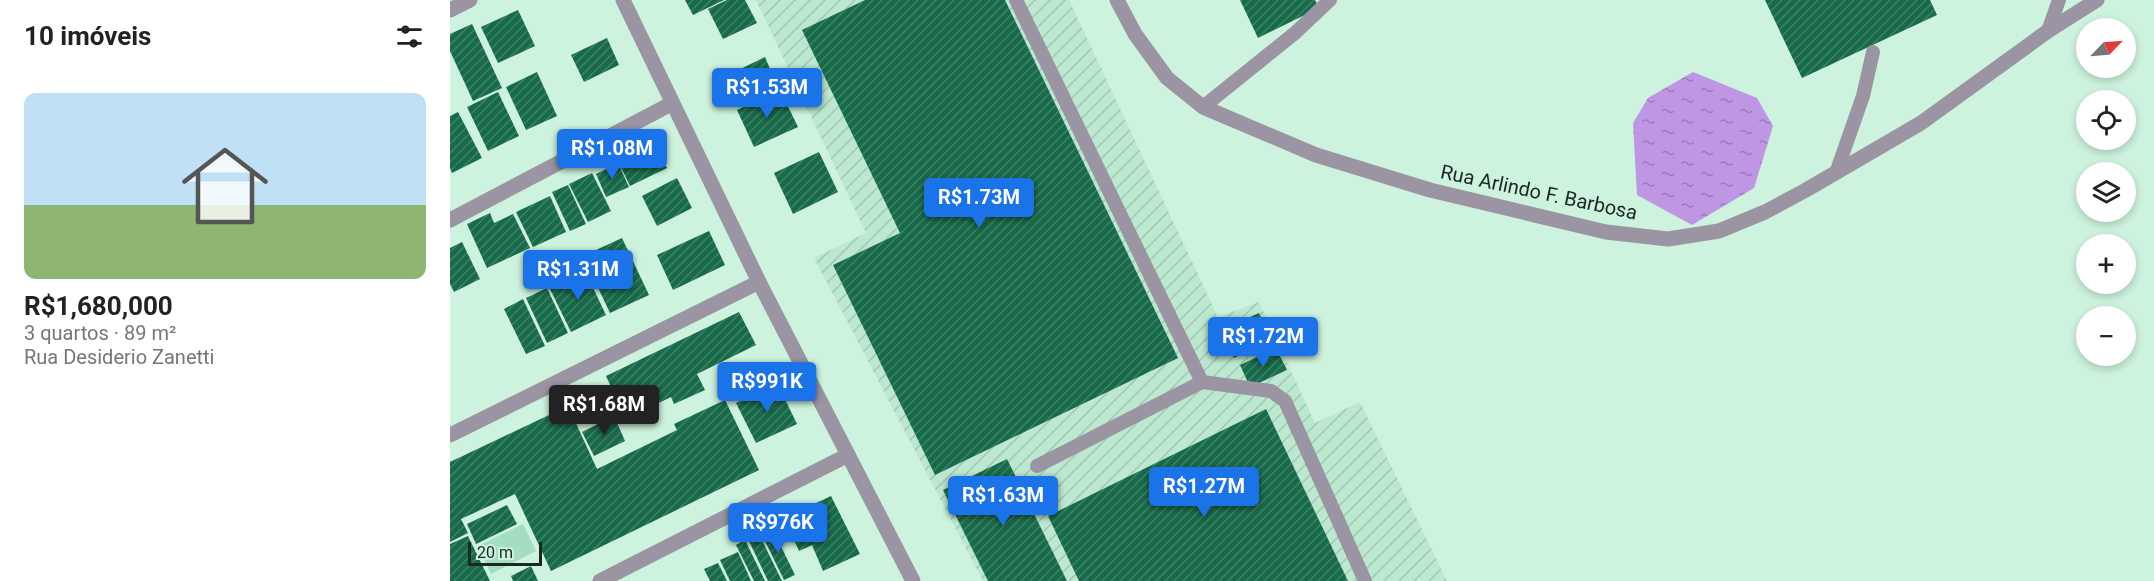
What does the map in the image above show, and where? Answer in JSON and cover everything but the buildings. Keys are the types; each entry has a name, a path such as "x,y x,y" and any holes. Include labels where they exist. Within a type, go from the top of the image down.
{"street":[{"path":"450,10 470,0"},
{"path":"623,0 671,104 759,282 913,581"},
{"name":"Rua Arlindo F. Barbosa","path":"1117,0 1135,34 1167,78 1203,107 1316,155 1430,190 1606,232 1668,239 1719,231 1765,212 1836,173 1921,123 2048,31 2097,0"},
{"path":"450,220 671,104"},
{"path":"450,435 759,282"},
{"path":"600,581 848,455"}],"lane":[{"path":"1016,0 1202,382"},
{"path":"1203,107 1295,33 1330,0"},
{"path":"2048,31 2059,0"},
{"path":"1836,173 1863,96 1873,52"},
{"path":"1037,466 1202,382 1270,391 1285,401 1365,581"}],"shaded area":[{"path":"756,0 1069,0 1218,317 1259,302 1315,423 1360,402 1447,581 983,581 814,258 866,233"},
{"path":"523,524 536,551 491,574 478,546"}],"water":[{"path":"1693,72 1757,98 1773,126 1754,188 1692,225 1637,195 1633,123 1648,98"}]}
